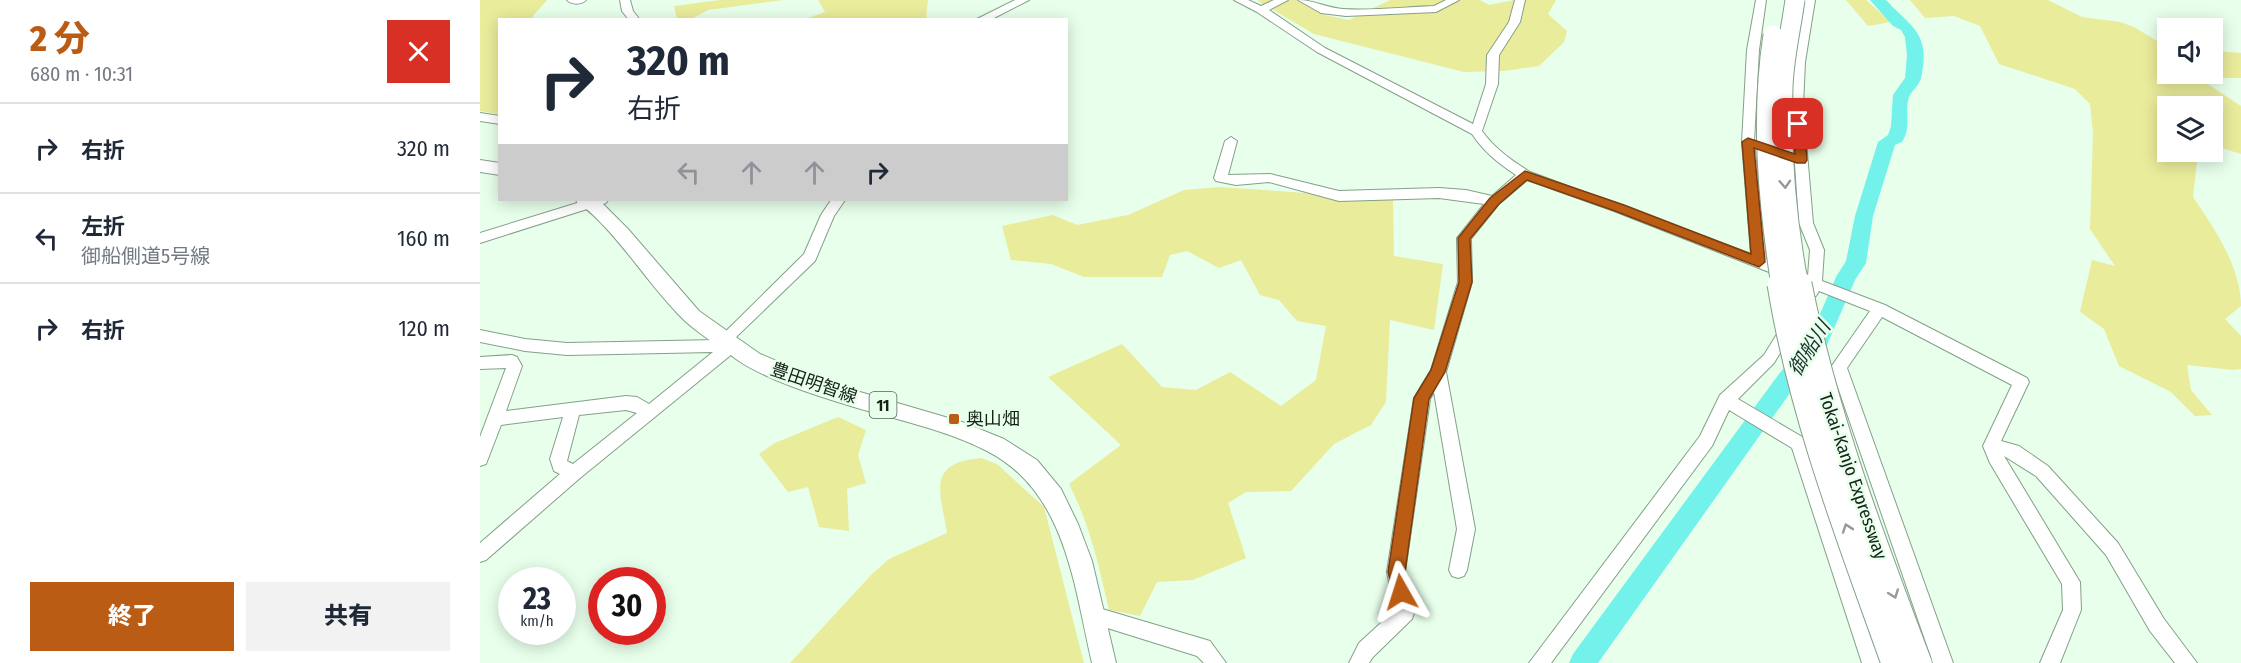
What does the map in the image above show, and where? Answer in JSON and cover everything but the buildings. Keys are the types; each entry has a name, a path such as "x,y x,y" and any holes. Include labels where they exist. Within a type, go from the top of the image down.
{"highway":[{"name":"Tokai-Kanjo Expressway","path":"1780,0 1769,62 1765,125 1769,211 1783,308 1824,462 1894,663"},
{"name":"Tokai-Kanjo Expressway","path":"1795,0 1785,65 1783,128 1786,197 1796,277 1832,420 1918,663"}],"main road":[{"path":"480,166 498,169"},
{"name":"豊田明智線","path":"592,201 692,316 728,344 760,364 822,389 899,410 996,445 1029,467 1053,496 1066,524 1080,561 1104,663"}],"street":[{"path":"572,0 581,0"},
{"path":"625,0 628,11 633,18"},
{"path":"984,18 1024,0"},
{"path":"1239,0 1261,10 1321,50 1476,131 1486,145 1501,159 1525,175 1619,208 1818,287 1880,309 2021,382 1991,446 1996,458 2072,582 2072,609 2049,663"},
{"path":"1261,10 1283,0"},
{"path":"1303,0 1325,11 1346,13 1436,9 1454,0"},
{"path":"1476,131 1488,103 1495,72 1492,55 1515,23 1520,12 1520,0"},
{"path":"1759,262 1748,142 1753,50 1761,0"},
{"path":"1539,663 1706,441 1730,402 1769,359 1818,287 1817,250 1806,223 1797,106 1799,62 1810,0"},
{"path":"1753,50 1799,62"},
{"path":"480,117 498,120"},
{"path":"1231,141 1221,178 1236,181 1270,178 1338,196 1439,193 1466,195 1494,201"},
{"path":"1748,142 1801,160"},
{"path":"1359,663 1366,650 1405,613 1396,572 1422,398 1438,372 1465,282 1464,238 1494,201 1525,175"},
{"path":"480,238 592,201"},
{"path":"480,554 728,344 810,257 828,216 837,201"},
{"path":"1880,309 1839,367 1943,663"},
{"path":"480,336 525,345 567,349 728,344"},
{"path":"480,363 512,361 514,366 480,459"},
{"path":"1438,372 1466,529 1458,570"},
{"path":"1730,402 1785,433 1798,443 1872,663"},
{"path":"495,419 626,403 637,404 649,412"},
{"path":"573,410 558,459 560,466 574,473"},
{"path":"1991,446 2013,451 2042,471 2112,549 2157,625 2187,663"},
{"path":"1813,482 1875,473"},
{"path":"1092,615 1203,648 1216,663"}],"green space":[{"path":"480,0 547,0 532,17 534,18 498,18 498,114 480,111"},
{"path":"720,0 783,0 708,10 693,18 677,18 674,6"},
{"path":"818,0 928,0 926,18 808,18 825,12"},
{"path":"1259,0 1296,0 1325,15 1349,20 1390,0 1480,0 1489,5 1514,0 1556,0 1548,14 1567,31 1564,42 1539,66 1504,71 1464,72 1314,34"},
{"path":"1846,0 1866,0 1891,22 1868,26"},
{"path":"1910,0 2048,0 2082,17 2120,22 2134,27 2157,41 2157,84 2208,84 2241,106 2241,154 2223,148 2223,96 2157,96 2157,162 2197,162 2193,197 2225,249 2240,291 2241,306 2225,319 2241,336 2241,369 2187,365 2191,390 2212,415 2195,416 2171,392 2119,366 2104,329 2080,312 2092,260 2115,266 2090,229 2093,133 2090,104 2075,89 1999,64 1980,26 1954,16 1925,18"},
{"path":"2223,52 2241,53 2241,78 2223,78"},
{"path":"1220,187 1393,199 1394,256 1443,264 1434,330 1390,320 1386,402 1371,425 1334,444 1291,491 1246,492 1228,503 1246,558 1193,580 1157,582 1140,616 1109,610 1088,530 1069,484 1121,445 1048,377 1122,344 1162,387 1196,390 1230,372 1281,406 1316,380 1326,326 1297,321 1279,300 1260,295 1241,260 1219,268 1187,251 1170,255 1162,277 1084,277 1051,264 1011,260 1002,226 1053,215 1077,225 1128,215 1184,190"},
{"path":"838,417 866,430 858,455 866,483 847,489 849,531 819,527 808,487 788,492 759,454 775,443"},
{"path":"981,458 997,464 1044,507 1084,663 790,663 872,574 889,559 947,533 940,493 944,473 951,466 963,461"}],"waterway":[{"name":"御船川","path":"1582,663 1787,380 1819,341 1846,277 1856,263 1864,216 1887,142 1896,138 1900,126 1901,95 1910,86 1913,78 1915,55 1913,37 1907,27 1899,23 1878,0"}],"place":[{"name":"奥山畑","path":"954,419"}],"route":[{"path":"1401,592 1396,572 1422,398 1438,372 1465,282 1464,238 1494,201 1525,175 1619,208 1759,262 1748,142 1801,160 1798,124"}]}
